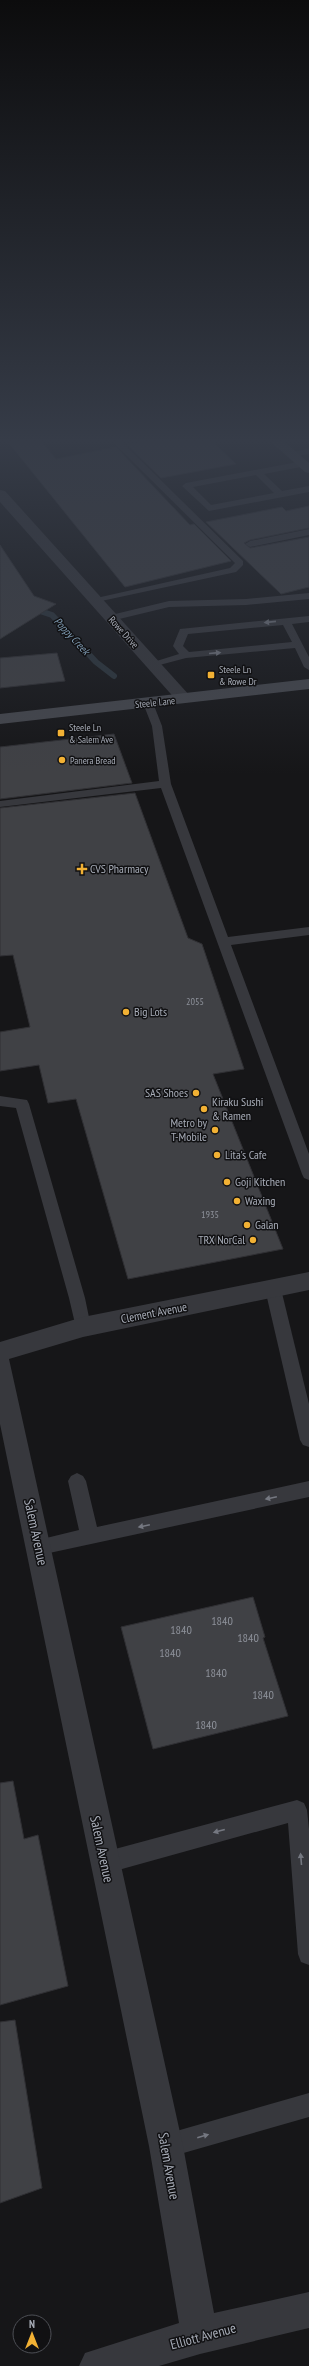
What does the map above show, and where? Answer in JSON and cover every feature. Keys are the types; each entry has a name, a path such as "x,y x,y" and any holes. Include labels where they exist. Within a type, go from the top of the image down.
{"main road":[{"name":"Steele Lane","path":"0,719 309,684"}],"street":[{"name":"Rowe Drive","path":"52,552 184,699"},
{"name":"Clement Avenue","path":"0,1352 83,1327 309,1281"},
{"name":"Salem Avenue","path":"0,1364 40,1547 104,1863 166,2146 200,2335"},
{"name":"Elliott Avenue","path":"98,2366 200,2335 309,2310"}],"lane":[{"path":"95,601 233,570 240,563 229,552"},
{"path":"111,618 169,604 246,602 309,596"},
{"path":"186,656 178,646 184,631 309,619"},
{"path":"286,621 309,667"},
{"path":"152,664 186,656 297,645"},
{"path":"148,703 157,726 165,784 309,1174"},
{"path":"0,804 165,784"},
{"path":"224,942 309,931"},
{"path":"0,1101 22,1104 77,1298 83,1327"},
{"path":"273,1289 308,1436"},
{"path":"77,1481 90,1537"},
{"path":"40,1547 309,1489"},
{"path":"104,1863 297,1810 309,1954"},
{"path":"166,2146 309,2105"}],"building":[{"path":"0,552 5,552 34,596 56,604 0,639"},
{"path":"97,552 222,552 231,561 125,587"},
{"path":"238,552 309,552 309,587 281,594"},
{"path":"57,653 65,681 0,688 0,658"},
{"name":"Panera Bread","path":"114,734 132,783 0,799 0,747"},
{"path":"135,793 188,938 202,944 244,1069 213,1074 283,1249 128,1279 76,1099 48,1103 39,1065 0,1071 0,1032 30,1027 13,955 0,956 0,808"},
{"path":"253,1597 265,1637 263,1638 288,1716 153,1749 121,1627"},
{"path":"13,1781 24,1839 38,1835 68,1986 0,2005 0,1783"},
{"path":"15,2020 42,2188 0,2203 0,2022"}],"waterway":[{"name":"Poppy Creek","path":"31,608 52,615 96,662 114,676"}],"place":[{"name":"Steele Ln & Rowe Dr","path":"211,675"},
{"name":"Steele Ln & Salem Ave","path":"61,733"},
{"name":"Panera Bread","path":"62,760"},
{"name":"CVS Pharmacy","path":"82,869"},
{"name":"Big Lots","path":"126,1012"},
{"name":"SAS Shoes","path":"196,1093"},
{"name":"Kiraku Sushi & Ramen","path":"204,1109"},
{"name":"Metro by T-Mobile","path":"215,1130"},
{"name":"Lita's Cafe","path":"217,1155"},
{"name":"Goji Kitchen","path":"227,1182"},
{"name":"Waxing","path":"237,1201"},
{"name":"Galan","path":"247,1225"},
{"name":"TRX NorCal","path":"253,1240"}]}
